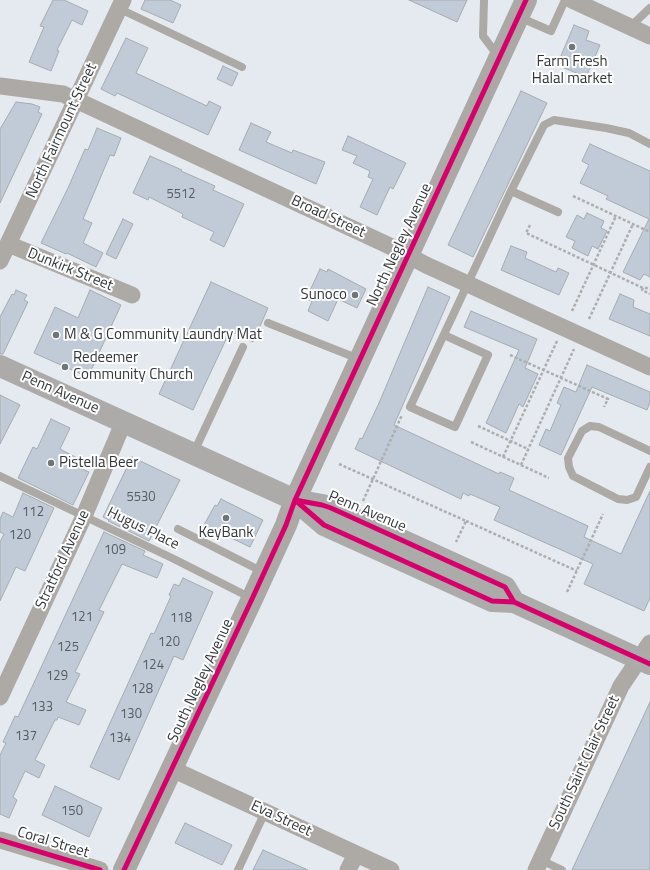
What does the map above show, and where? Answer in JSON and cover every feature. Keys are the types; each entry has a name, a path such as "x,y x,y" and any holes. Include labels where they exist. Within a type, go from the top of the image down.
{"main road":[{"name":"North Negley Avenue","path":"295,500 522,8"},
{"name":"Penn Avenue","path":"0,366 124,421 295,500 324,525 492,601 514,602 646,655"},
{"name":"South Negley Avenue","path":"124,870 252,599 286,525 295,500"}],"street":[{"path":"572,0 650,36"},
{"name":"North Fairmount Street","path":"0,261 122,5"},
{"name":"Broad Street","path":"0,86 63,94 77,100 468,284 650,367"},
{"name":"Dunkirk Street","path":"8,244 132,295"},
{"name":"Stratford Avenue","path":"0,697 84,516 124,421"},
{"name":"South Saint Clair Street","path":"538,865 621,686 646,655"},
{"name":"Eva Street","path":"172,768 391,870"},
{"name":"Coral Street","path":"0,840 100,870"},
{"path":"348,870 356,854"}],"lane":[{"path":"484,0 483,36 500,58"},
{"path":"522,8 551,31 565,0"},
{"path":"122,5 242,67"},
{"path":"630,27 650,8"},
{"path":"444,335 488,355 455,427 410,407 511,191 544,125 554,120 606,128 629,133 650,144"},
{"path":"511,191 558,212"},
{"path":"268,323 360,359"},
{"path":"194,453 243,347"},
{"path":"650,451 599,427 590,426 582,431 568,458 569,467 573,476 618,498 627,500 636,497 650,467"},
{"name":"Hugus Place","path":"0,476 252,599"},
{"path":"178,529 264,573"},
{"path":"238,870 265,812"},
{"path":"538,865 562,870"}],"path":[{"path":"573,196 650,232"},
{"path":"572,311 616,216"},
{"path":"589,319 633,224"},
{"path":"530,225 526,233 643,288 650,288"},
{"path":"643,288 642,290 650,294"},
{"path":"503,457 557,342"},
{"path":"521,465 574,349"},
{"path":"510,355 608,399 604,407"},
{"path":"363,501 402,415"},
{"path":"478,426 528,449"},
{"path":"471,442 549,478"},
{"path":"339,464 577,571"},
{"path":"567,592 603,514"},
{"path":"456,542 466,521"}],"building":[{"path":"53,0 64,0 88,11 82,25 72,20 57,50 59,51 51,71 29,62 44,27 40,26"},
{"path":"145,0 170,0 181,5 173,23 141,9"},
{"path":"409,0 467,0 457,22"},
{"path":"574,25 589,31 586,40 600,45 586,77 557,65"},
{"path":"126,38 148,48 136,73 207,106 209,101 221,107 208,135 117,93 115,96 101,89"},
{"path":"223,66 238,73 232,86 217,79"},
{"path":"521,91 547,103 473,257 448,245"},
{"path":"16,102 32,104 40,107 38,112 42,114 0,203 0,129"},
{"path":"251,123 271,132 266,142 292,153 293,150 325,162 316,184 239,150"},
{"path":"97,128 121,138 114,156 110,155 83,219 92,223 83,243 103,253 96,267 67,253 66,254 41,243 85,149 88,150"},
{"path":"348,136 406,163 393,189 390,187 377,215 360,207 373,179 368,177 370,171 353,163 357,156 342,150"},
{"path":"590,144 650,171 650,277 644,274 640,280 623,272 649,219 606,199 608,196 580,183 589,165 582,161"},
{"path":"150,156 215,186 213,190 244,204 224,247 210,240 214,232 182,217 183,214 149,197 148,200 133,193"},
{"path":"587,213 604,221 601,228 607,231 598,249 592,246 588,256 572,248 575,241 566,237 577,215 584,219"},
{"path":"123,219 133,224 116,259 106,254"},
{"path":"511,246 527,252 525,258 556,272 558,268 569,273 559,295 501,270"},
{"path":"320,269 327,272 328,269 366,289 357,308 338,299 328,321 308,311 312,301 306,299"},
{"path":"211,282 268,308 253,342 230,331 193,410 159,394"},
{"path":"428,287 450,297 394,425 499,474 500,472 514,478 509,490 588,526 584,537 621,554 650,491 650,598 644,611 584,584 593,564 494,520 500,507 470,494 469,496 463,493 461,499 355,449 360,438 362,439 379,403"},
{"path":"16,290 27,295 24,300 28,302 3,354 0,354 0,317 12,294 14,295"},
{"path":"90,290 121,305 88,377 34,353 55,307 78,318"},
{"path":"620,294 634,300 633,307 650,314 650,336 609,319"},
{"path":"471,311 537,339 525,368 538,374 523,407 519,404 506,433 486,423 519,350 464,327"},
{"path":"587,365 650,392 650,402 647,410 592,387 561,455 539,445 546,429 550,431 561,405 557,403 564,387 576,392"},
{"path":"0,395 20,405 0,444"},
{"name":"Pistella Beer","path":"51,419 70,428 60,449 79,459 76,466 89,472 73,505 18,478 33,447 37,449"},
{"path":"132,457 180,480 149,541 108,521 109,520 103,517"},
{"path":"23,493 54,508 25,571 16,567 0,601 0,542 4,534 0,532 0,519 3,512 13,517"},
{"path":"221,499 263,520 250,547 204,525 215,505 217,506"},
{"path":"104,532 145,551 143,555 163,564 157,578 122,564 99,610 104,612 75,672 80,674 66,702 86,710 79,725 58,717 57,720 55,720 35,760 45,765 39,778 25,771 13,797 17,800 9,818 0,814 0,755 6,743 3,742 15,716 18,717"},
{"path":"183,578 213,592 183,660 174,656 119,780 90,767 151,633 154,634 171,596 169,595 174,584 179,586"},
{"path":"650,702 650,870 572,870"},
{"path":"55,786 102,808 89,837 42,815"},
{"path":"185,823 232,845 222,865 175,843"},
{"path":"263,850 308,870 253,870"}],"cycle path":[{"path":"124,870 252,599 286,525 295,500 526,0"},
{"path":"295,500 324,525 492,601 514,602 650,664"},
{"path":"295,500 331,508 505,587 514,602"},
{"path":"0,840 100,870"}],"place":[{"name":"Farm Fresh Halal market","path":"572,47"},
{"name":"Sunoco","path":"355,295"},
{"name":"M & G Community Laundry Mat","path":"56,335"},
{"name":"Redeemer Community Church","path":"65,367"},
{"name":"Pistella Beer","path":"51,463"},
{"name":"KeyBank","path":"226,518"}]}
